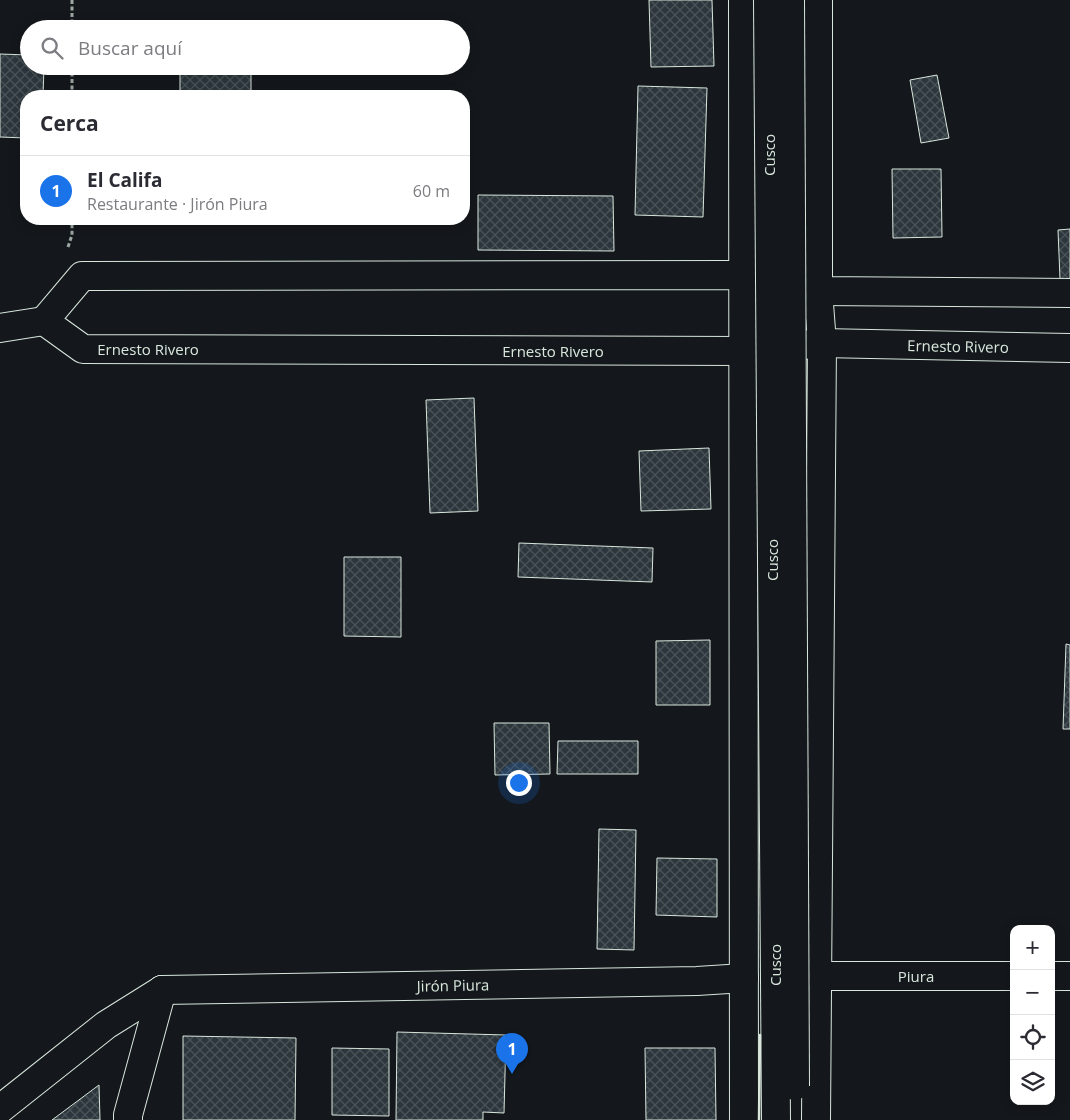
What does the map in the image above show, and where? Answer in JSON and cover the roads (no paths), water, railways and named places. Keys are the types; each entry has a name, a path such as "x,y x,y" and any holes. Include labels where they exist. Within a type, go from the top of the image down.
{"main road":[{"path":"743,0 744,1120"},
{"name":"Cusco","path":"768,0 776,1120"},
{"name":"Cusco","path":"790,0 795,1120"},
{"path":"816,1120 822,343 818,291 818,0"},
{"path":"0,328 44,321 82,276 743,275 818,291 1070,293"},
{"name":"Ernesto Rivero","path":"44,321 83,349 743,351 822,343 1070,348"},
{"name":"Piura","path":"818,976 1010,976"},
{"path":"1055,976 1070,976"},
{"name":"Jirón Piura","path":"162,990 687,982 744,978"},
{"path":"0,1109 106,1026 162,990"},
{"path":"128,1120 162,990"}],"place":[{"name":"El Califa","path":"512,1074"}]}
